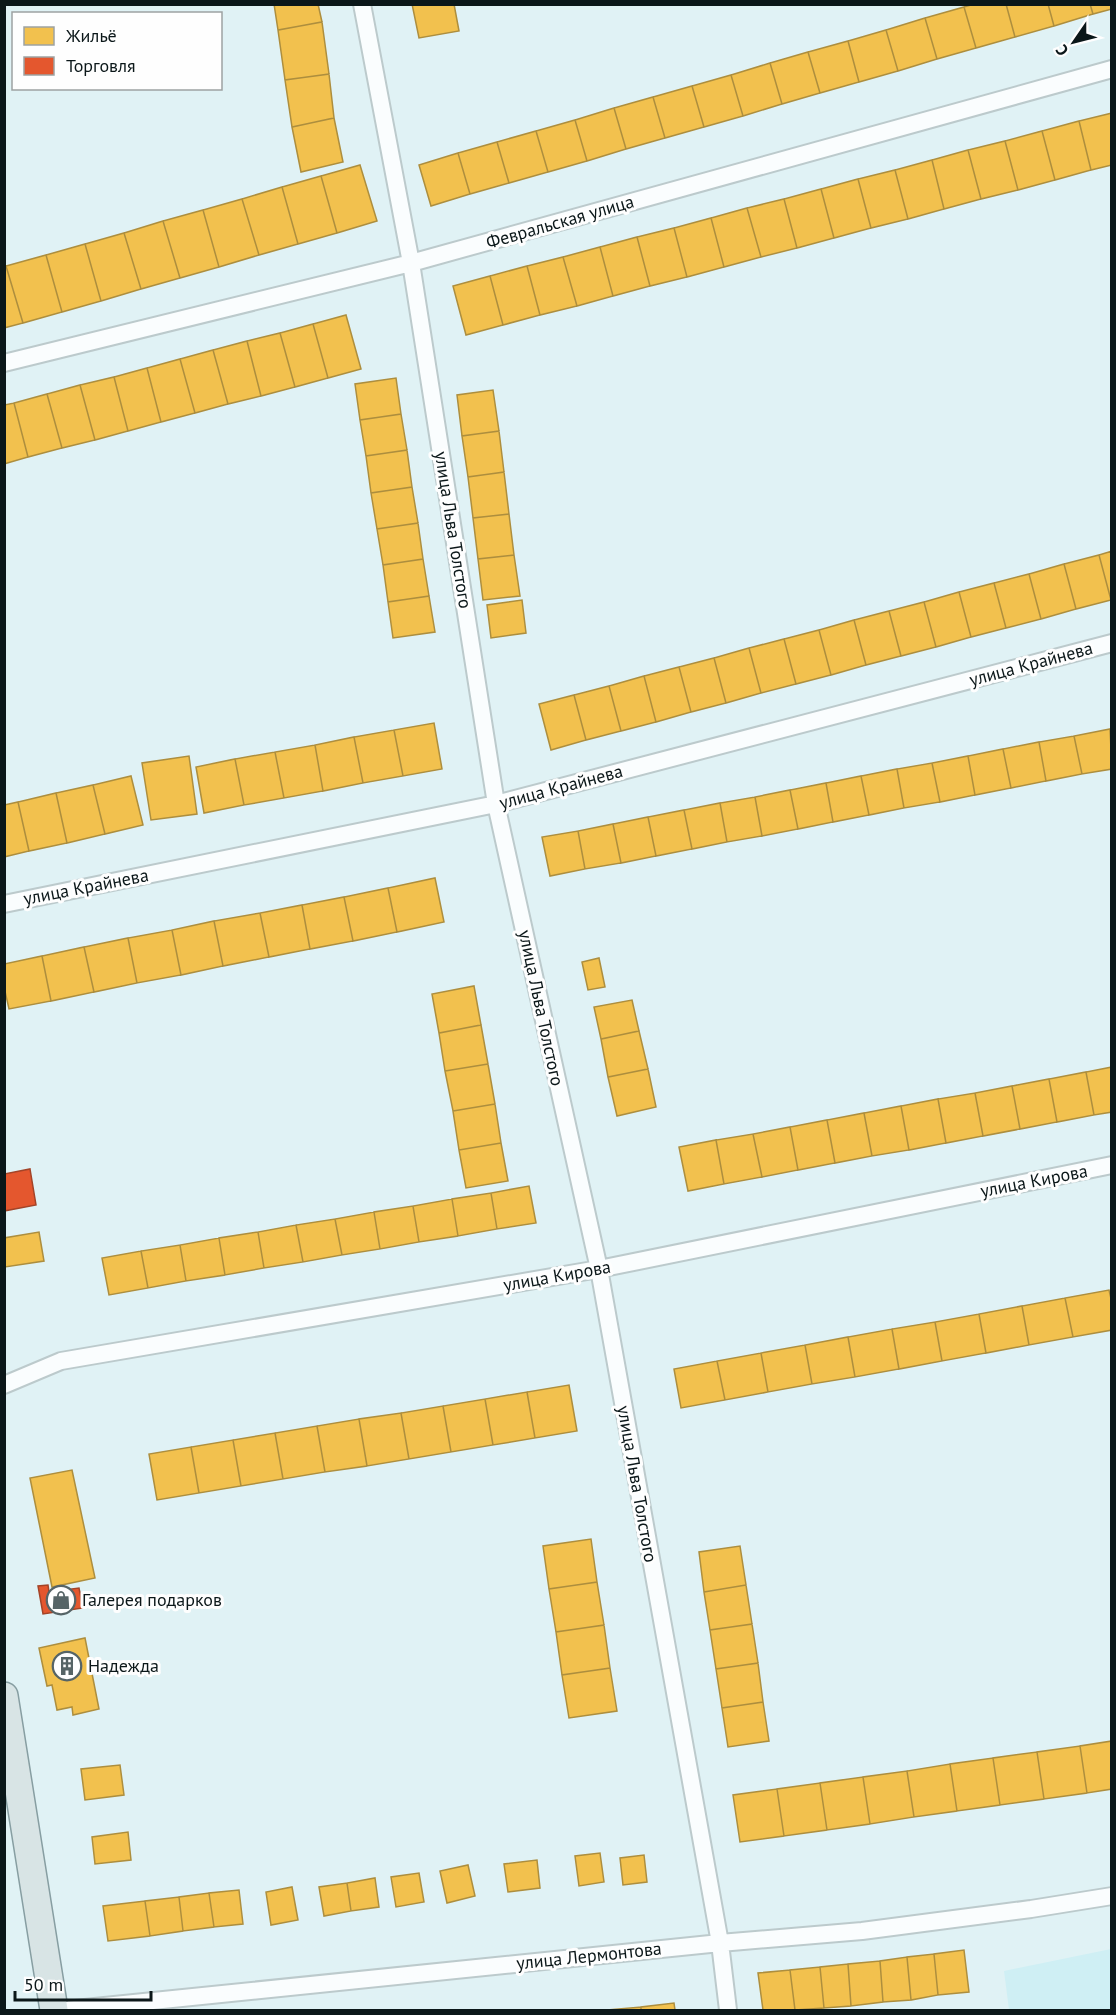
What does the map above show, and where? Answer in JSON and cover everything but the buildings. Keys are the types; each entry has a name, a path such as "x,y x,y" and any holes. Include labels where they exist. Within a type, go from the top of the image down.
{"main road":[{"path":"4,1696 54,2010"}],"street":[{"name":"улица Льва Толстого","path":"362,4 411,263 496,804 599,1269 720,1942 728,2010"},
{"name":"Февральская улица","path":"4,363 411,263 1112,69"},
{"name":"улица Крайнева","path":"4,904 496,804 1112,643"},
{"name":"улица Кирова","path":"4,1385 61,1361 599,1269 1112,1165"},
{"name":"улица Лермонтова","path":"65,2010 720,1942 862,1931 1112,1896"}],"shaded area":[{"path":"1111,1949 1111,2010 1009,2010 1004,1971"}],"place":[{"name":"Галерея подарков","path":"61,1600"},
{"name":"Надежда","path":"67,1666"}]}
